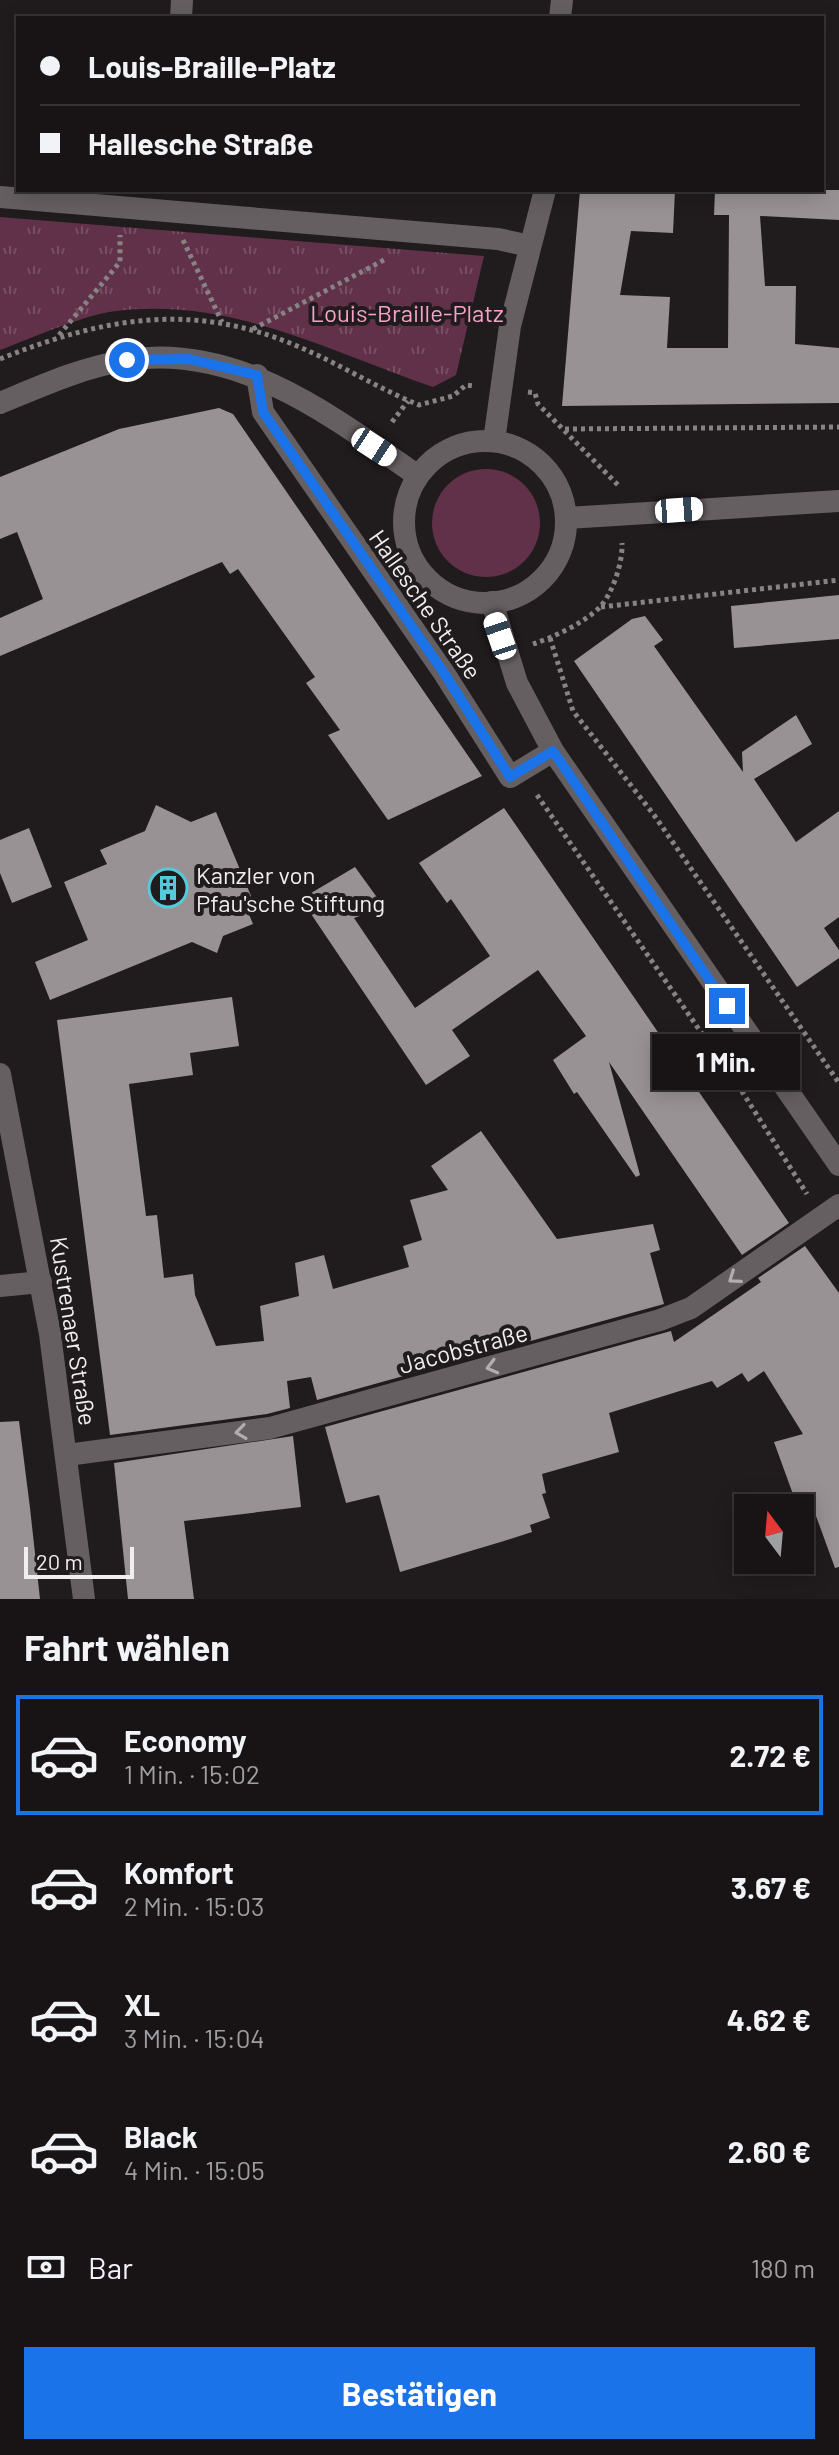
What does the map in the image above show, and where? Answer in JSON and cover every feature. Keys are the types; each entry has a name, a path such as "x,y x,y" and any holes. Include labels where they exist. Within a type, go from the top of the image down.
{"street":[{"path":"494,441 504,359 544,192"},
{"path":"0,197 121,206 163,200 498,239 530,246"},
{"path":"0,403 63,378 127,360 189,359 257,375 418,476"},
{"name":"Hallesche Straße","path":"257,375 263,412 444,673 510,777 521,770"},
{"path":"494,441 517,447 545,466 563,495 567,518 560,555 547,575 517,597 492,602 470,601 448,594 429,581 415,562 406,542 404,519 408,497 418,476 433,460 451,448 472,442 494,441"},
{"path":"567,518 839,501"},
{"name":"Hallesche Straße","path":"492,602 517,683 553,751 839,1165"},
{"path":"521,770 553,751"},
{"name":"Kustrenaer Straße","path":"0,1074 41,1282 67,1455 84,1599"},
{"name":"Jacobstraße","path":"67,1455 270,1428 669,1318 691,1308 830,1211"},
{"path":"0,1286 41,1282"}],"path":[{"path":"163,200 222,322"},
{"path":"58,336 120,262 121,206"},
{"path":"253,329 434,233"},
{"path":"565,429 839,427"},
{"path":"600,607 839,580"},
{"path":"550,638 573,711 654,815 839,1083"},
{"path":"521,770 577,858 830,1211"}],"green space":[{"name":"Louis-Braille-Platz","path":"0,217 484,256 456,375 433,387 278,330 199,312 158,309 103,313 0,350"},
{"path":"486,469 507,473 524,485 536,502 540,523 536,544 524,561 507,573 486,577 465,573 448,561 436,544 432,523 436,502 448,485 465,473"}],"building":[{"path":"839,190 839,220 760,216 765,286 796,286 795,344 839,348 839,403 562,406 580,192 675,192 673,233 631,231 620,295 670,297 667,348 728,348 729,215 714,215 715,192"},
{"path":"219,408 233,414 482,776 388,820 328,735 340,730 306,683 315,677 238,569 230,574 222,562 0,656 0,618 43,599 17,532 0,539 0,477 119,429"},
{"path":"839,595 839,639 734,648 731,606"},
{"path":"645,616 663,640 654,646 743,772 742,752 796,715 812,744 754,779 796,842 839,811 839,917 824,928 839,950 839,958 797,987 574,661 632,619"},
{"name":"Kanzler von Pfau'sche Stiftung","path":"156,805 191,822 216,812 256,908 248,912 253,924 223,936 217,953 192,942 50,1000 35,962 88,940 64,882 107,864 100,850 145,831"},
{"path":"504,808 789,1223 742,1255 609,1062 640,1175 636,1177 577,1092 574,1094 553,1060 586,1036 538,970 452,1030 470,1056 426,1085 301,899 355,867 384,907 354,918 415,1008 490,956 451,899 447,903 419,863"},
{"path":"29,828 52,887 12,903 0,873 0,840"},
{"path":"232,997 239,1046 190,1053 193,1075 129,1084 146,1216 157,1215 164,1278 193,1274 195,1295 216,1346 264,1341 260,1306 299,1296 295,1263 324,1255 333,1289 409,1267 403,1246 422,1240 410,1200 448,1190 431,1166 481,1131 557,1239 653,1224 660,1250 650,1253 664,1304 317,1400 311,1377 287,1381 290,1408 267,1414 110,1435 57,1020"},
{"path":"805,1246 839,1293 839,1567 835,1568 814,1510 814,1494 793,1494 774,1442 803,1434 764,1371 748,1382 742,1373 717,1388 712,1381 609,1413 619,1452 542,1474 546,1493 542,1494 550,1518 530,1525 532,1532 504,1541 400,1572 379,1495 346,1503 325,1427 671,1331 674,1342 761,1282 758,1278"},
{"path":"19,1421 40,1599 0,1599 0,1422"},
{"path":"293,1436 301,1507 184,1521 194,1599 128,1599 114,1463"}],"place":[{"name":"Kanzler von Pfau'sche Stiftung","path":"168,888"}],"route":[{"path":"127,360 159,357 189,359 257,375 263,412 444,673 510,777 553,751 727,1006"}]}
